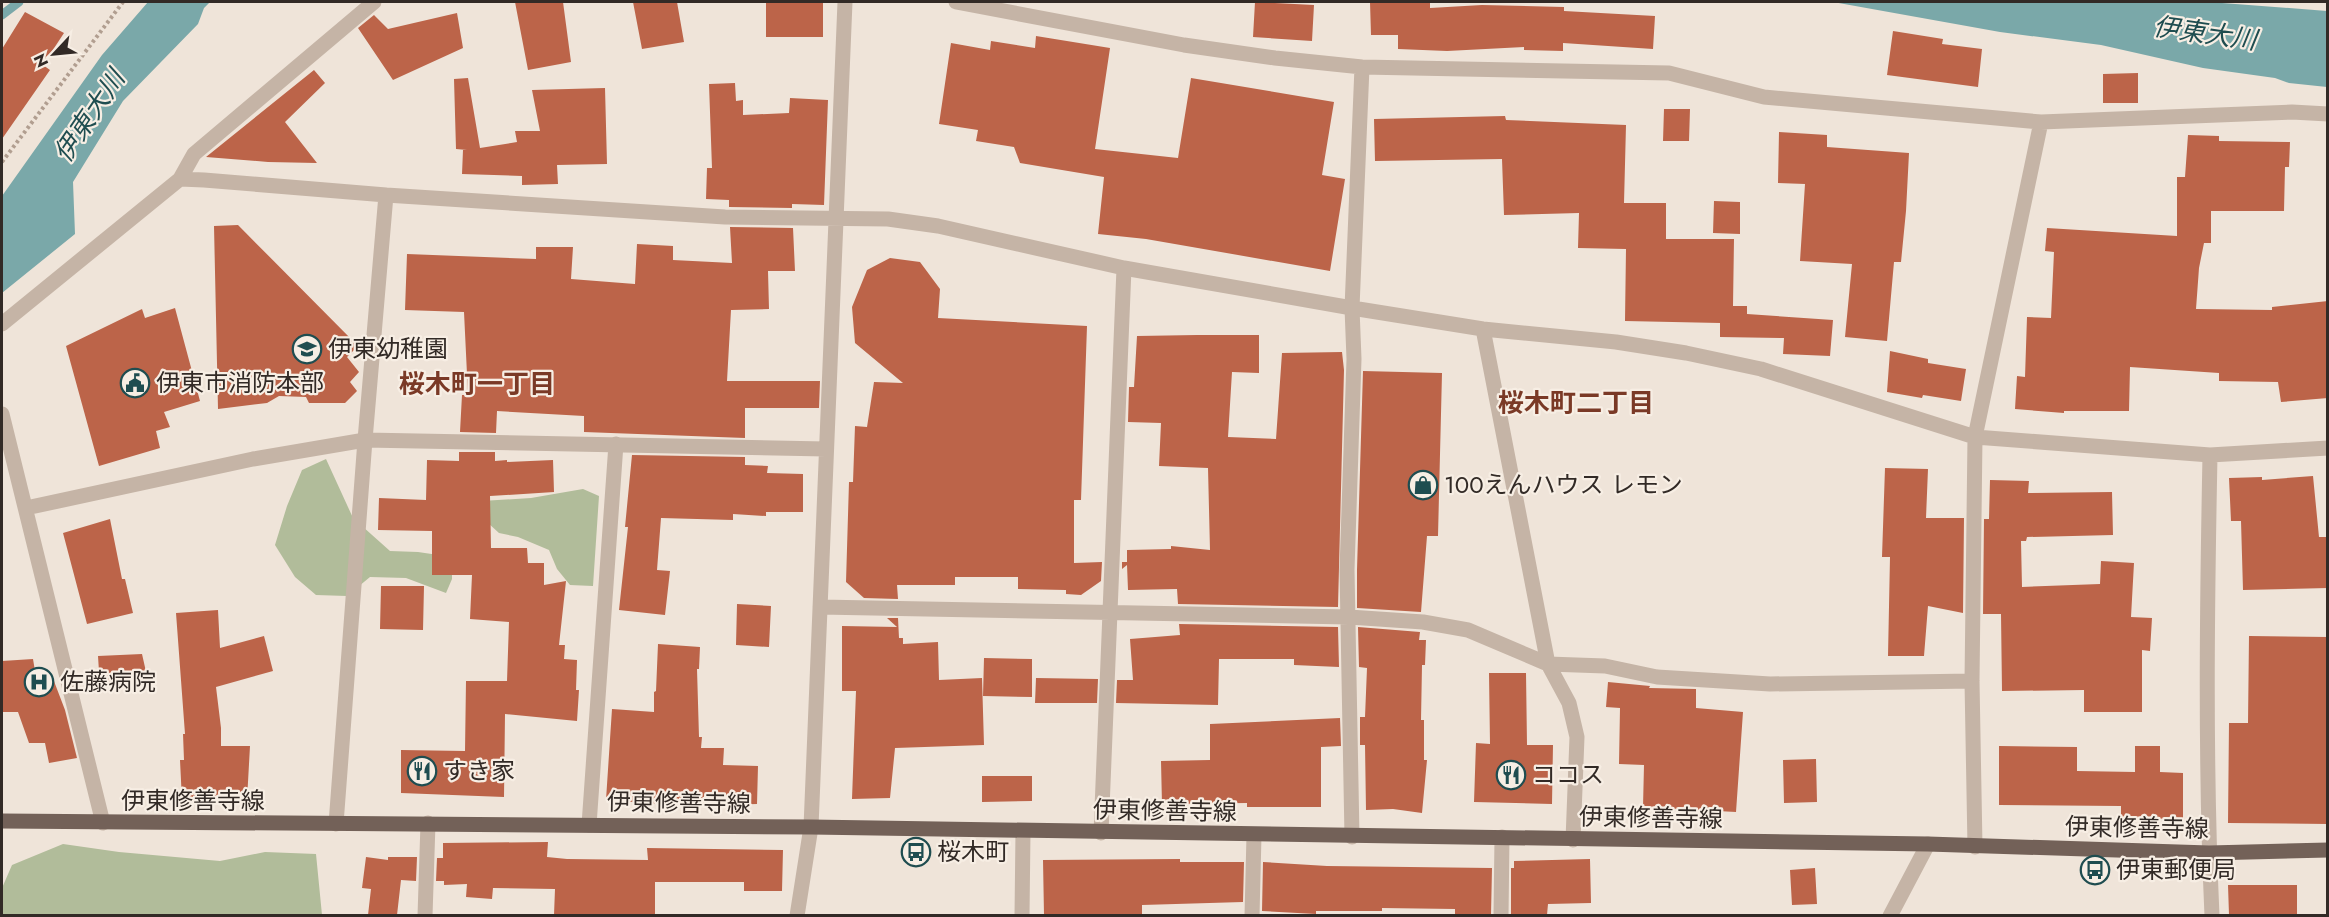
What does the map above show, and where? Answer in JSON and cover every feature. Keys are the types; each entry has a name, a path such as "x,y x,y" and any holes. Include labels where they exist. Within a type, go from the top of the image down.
{"main road":[{"name":"伊東修善寺線","path":"2,821 811,827 1352,837 1502,837 1573,840 1928,844 2209,853 2328,850"}],"street":[{"path":"2,324 180,179 194,154 374,2"},
{"path":"797,915 811,827 845,2"},
{"path":"956,2 1184,45 1362,67 1669,73 1764,97 2041,122 2292,112 2328,114"},
{"path":"1352,837 1347,570 1354,359 1352,308 1362,67"},
{"path":"1975,847 1972,681 1975,437 2041,122"},
{"path":"180,179 725,217 888,219 938,226 1075,259 1352,308 1483,329 1616,342 1686,353 1761,369 1975,437 2210,454 2328,448"},
{"path":"336,824 386,195"},
{"path":"1101,833 1124,268"},
{"path":"1483,329 1548,664 1569,703 1577,737 1573,840"},
{"path":"2,414 103,823"},
{"path":"26,508 253,459 365,440 826,449"},
{"path":"589,825 616,444"},
{"path":"2210,454 2207,630 2209,853 2212,915"},
{"path":"820,607 1349,617 1423,622 1468,630 1548,664 1605,666 1657,677 1770,684 1972,681"},
{"path":"425,915 428,823"},
{"path":"1022,915 1023,831"},
{"path":"1252,915 1254,835"},
{"path":"1501,915 1502,837"},
{"path":"1890,915 1928,844"}],"path":[{"path":"2,162 123,2"}],"green space":[{"path":"326,459 353,518 390,551 452,557 452,579 446,593 406,578 370,577 347,596 316,595 295,577 275,545 287,506 302,470"},
{"path":"583,489 599,496 593,586 570,585 557,569 549,550 518,537 499,533 465,502 531,498"},
{"path":"63,844 119,852 220,861 265,852 316,854 322,915 2,915 2,888 12,865"}],"water":[{"name":"伊東大川","path":"148,2 210,2 204,8 198,24 123,101 73,182 75,234 2,293 2,196 102,55"},
{"name":"伊東大川","path":"1833,2 2209,2 2327,11 2327,87 2289,83 2275,78 2203,68 2101,45 2000,32"}],"building":[{"path":"515,2 563,2 571,62 528,70"},
{"path":"633,2 677,2 684,42 642,49"},
{"path":"766,2 823,2 823,37 766,37"},
{"path":"1255,2 1314,5 1312,41 1253,37"},
{"path":"1370,2 1430,2 1430,8 1482,5 1564,7 1564,11 1655,16 1653,49 1563,43 1563,51 1524,50 1524,47 1447,51 1398,49 1398,35 1371,35"},
{"path":"25,12 64,33 43,65 50,70 2,139 2,49"},
{"path":"457,13 463,48 393,80 358,28 374,15 388,29"},
{"path":"1893,31 1943,39 1942,44 1982,49 1978,87 1887,75"},
{"path":"1036,36 1110,48 1095,149 1178,158 1191,78 1334,102 1322,175 1345,179 1330,271 1146,239 1098,234 1104,177 1020,163 1014,147 976,141 978,130 939,124 951,43 990,50 991,41 1035,48"},
{"path":"314,70 325,83 285,122 317,163 206,157"},
{"path":"2138,73 2138,103 2103,103 2103,74"},
{"path":"468,78 480,148 517,142 515,131 540,131 532,90 605,88 607,164 557,165 558,184 522,185 522,176 462,174 463,150 467,150 456,149 454,79"},
{"path":"735,83 736,101 743,100 743,115 789,113 790,98 828,100 824,205 792,204 792,208 729,207 729,200 706,199 707,168 712,168 709,84"},
{"path":"1664,109 1690,109 1689,141 1663,141"},
{"path":"1505,116 1506,120 1626,125 1624,203 1666,203 1666,239 1734,239 1733,306 1747,306 1747,314 1833,320 1830,356 1783,354 1784,338 1720,337 1720,323 1625,321 1626,249 1578,248 1579,213 1504,215 1502,159 1375,161 1374,119"},
{"path":"1779,132 1827,135 1827,147 1909,153 1901,262 1894,262 1887,341 1845,337 1852,264 1800,261 1805,184 1778,183"},
{"path":"2188,135 2219,136 2219,141 2290,142 2289,167 2285,167 2284,211 2211,211 2211,243 2204,243 2199,268 2196,309 2272,310 2272,307 2328,301 2328,398 2281,402 2278,382 2219,381 2219,373 2130,367 2129,411 2064,411 2064,413 2015,409 2017,376 2025,377 2027,317 2051,318 2054,252 2045,251 2047,228 2177,236 2177,177 2185,177"},
{"path":"1714,201 1740,202 1740,234 1713,233"},
{"path":"238,225 358,346 347,357 359,372 350,382 357,391 345,403 309,403 306,397 279,396 267,403 218,409 214,226"},
{"path":"730,227 793,228 795,271 768,271 769,309 731,310 727,381 820,381 819,408 745,408 745,438 584,432 584,416 497,411 496,433 460,432 462,395 468,395 464,312 405,310 407,254 536,259 536,247 573,247 571,279 635,284 637,244 673,246 673,260 732,263"},
{"path":"890,258 920,262 940,289 938,318 1087,326 1081,500 1074,500 1074,563 1102,562 1101,581 1081,595 1066,594 1066,590 1018,589 1018,577 955,577 955,585 897,585 898,599 864,598 846,582 849,482 853,482 855,426 867,427 874,382 903,383 855,343 852,307 867,270"},
{"path":"175,308 200,401 164,412 170,427 156,431 160,448 99,466 66,346 142,309 145,318"},
{"path":"1259,335 1259,373 1232,372 1228,437 1276,439 1282,353 1342,352 1344,370 1338,607 1178,604 1177,589 1128,590 1127,565 1122,569 1122,562 1127,562 1127,550 1171,549 1171,546 1210,550 1208,468 1159,466 1161,423 1128,422 1129,387 1134,387 1137,336"},
{"path":"1890,351 1928,359 1928,363 1966,369 1961,401 1887,392"},
{"path":"1363,371 1442,373 1438,536 1427,536 1421,612 1357,608"},
{"path":"459,452 495,452 495,461 553,460 554,492 490,496 491,548 527,548 528,563 544,563 544,585 566,581 559,645 565,645 564,659 577,660 576,690 579,690 577,721 505,714 504,797 401,793 401,750 465,751 466,681 507,681 509,622 470,619 472,575 432,575 432,531 378,530 379,498 426,500 427,460 459,461"},
{"path":"632,455 745,457 745,465 768,466 767,473 803,474 803,512 766,512 766,516 733,514 733,520 661,518 657,570 670,571 665,615 619,610 628,527 625,527"},
{"path":"1885,468 1928,469 1926,518 1964,518 1963,613 1928,606 1924,656 1888,656 1890,557 1882,557"},
{"path":"2313,476 2319,537 2328,537 2328,588 2243,590 2241,521 2231,521 2229,478 2262,477 2262,480"},
{"path":"1990,480 2029,481 2028,493 2112,492 2113,535 2027,537 2026,541 2021,541 2022,587 2100,584 2101,561 2134,563 2131,617 2152,618 2150,651 2142,650 2142,712 2084,712 2084,690 2002,691 2001,614 1983,614 1984,519 1989,519"},
{"path":"110,519 122,579 125,579 133,613 87,624 63,533"},
{"path":"381,586 424,586 423,630 380,629"},
{"path":"737,604 771,606 769,647 736,645"},
{"path":"218,610 220,648 264,636 273,671 216,687 221,746 250,746 247,800 182,801 180,760 184,760 183,734 185,734 176,613"},
{"path":"887,618 898,618 899,638 903,638 903,644 938,642 939,680 982,678 984,745 895,748 890,798 852,799 856,691 842,691 842,626 897,627"},
{"path":"1179,624 1338,627 1339,667 1294,665 1294,659 1219,659 1218,705 1116,703 1117,680 1133,680 1130,639 1180,635"},
{"path":"1358,627 1420,632 1419,640 1426,640 1425,665 1422,665 1421,720 1424,720 1424,760 1427,760 1422,813 1393,809 1366,810 1365,745 1360,745 1360,717 1365,717 1367,668 1359,667"},
{"path":"2249,636 2328,637 2328,824 2228,823 2229,723 2248,723"},
{"path":"658,644 700,647 699,669 697,669 701,748 724,748 723,765 758,766 757,804 689,806 606,800 612,709 654,712"},
{"path":"142,654 149,685 100,687 98,656"},
{"path":"984,658 1032,659 1032,697 983,696"},
{"path":"33,659 36,677 52,676 65,710 77,758 49,763 45,743 29,743 18,712 2,712 2,661"},
{"path":"1489,673 1526,673 1527,745 1553,745 1552,804 1474,802 1476,743 1490,744"},
{"path":"1036,678 1098,679 1097,703 1035,703"},
{"path":"1608,682 1650,686 1649,688 1696,689 1696,708 1743,712 1736,812 1643,807 1644,765 1619,764 1620,708 1606,707"},
{"path":"1340,718 1341,746 1321,747 1321,807 1247,807 1247,803 1162,804 1161,761 1210,760 1210,724"},
{"path":"1999,746 2077,747 2077,771 2135,772 2135,746 2160,746 2160,772 2183,773 2183,819 2121,818 2121,806 1999,805"},
{"path":"1816,759 1817,802 1784,803 1783,760"},
{"path":"982,776 1032,776 1032,801 982,802"},
{"path":"548,842 547,857 567,859 648,860 647,848 783,850 782,891 744,891 744,882 655,882 655,915 554,915 555,889 493,888 492,899 466,897 467,884 444,885 444,881 436,881 437,858 443,858 443,843"},
{"path":"366,857 388,860 388,857 417,857 416,881 401,880 397,915 368,915 371,889 362,888"},
{"path":"1180,859 1180,862 1244,862 1243,902 1142,905 1142,915 1044,915 1043,860"},
{"path":"1590,859 1591,903 1548,904 1547,915 1511,915 1511,868 1514,868 1514,861"},
{"path":"1263,862 1327,866 1492,868 1491,915 1455,915 1455,909 1382,908 1382,911 1316,911 1316,914 1262,911"},
{"path":"1815,868 1817,904 1792,905 1790,870"},
{"path":"2228,885 2297,885 2297,915 2229,915"}],"waterway":[{"path":"2,15 19,2"}],"place":[{"name":"伊東幼稚園","path":"307,349"},
{"name":"伊東市消防本部","path":"135,383"},
{"name":"100えんハウス レモン","path":"1423,485"},
{"name":"佐藤病院","path":"39,682"},
{"name":"すき家","path":"422,771"},
{"name":"ココス","path":"1511,775"},
{"name":"桜木町","path":"916,852"},
{"name":"伊東郵便局","path":"2095,870"}],"district":[{"name":"桜木町一丁目","path":"477,384"},
{"name":"桜木町二丁目","path":"1576,403"}]}
